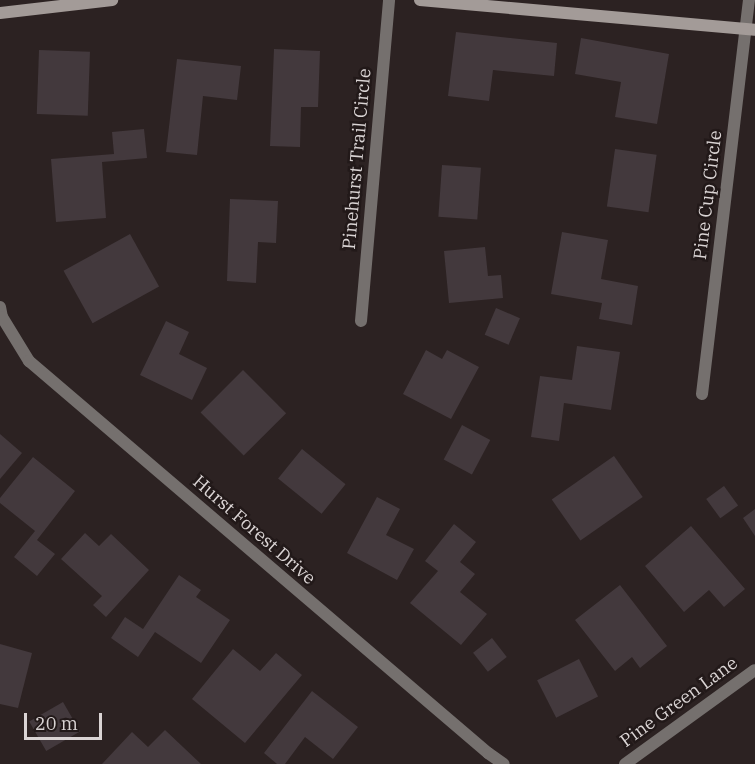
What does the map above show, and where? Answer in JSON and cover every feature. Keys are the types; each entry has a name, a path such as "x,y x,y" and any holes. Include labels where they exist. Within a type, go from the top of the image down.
{"street":[{"path":"0,13 112,0"},
{"name":"Pinehurst Trail Circle","path":"361,321 388,0"},
{"path":"420,0 750,29"},
{"name":"Pine Cup Circle","path":"702,394 750,29 749,0"},
{"name":"Hurst Forest Drive","path":"0,307 2,317 29,361 488,753 504,764"},
{"name":"Pine Green Lane","path":"625,764 755,669"}],"building":[{"path":"456,32 557,43 554,76 493,70 489,101 448,96"},
{"path":"581,38 669,54 657,124 615,117 621,82 575,74"},
{"path":"274,49 320,51 318,107 301,107 300,147 270,146"},
{"path":"39,50 90,52 88,116 37,114"},
{"path":"177,59 241,66 237,100 203,96 197,155 166,152"},
{"path":"144,129 147,158 102,162 106,218 56,222 51,159 114,154 112,132"},
{"path":"615,149 657,155 649,212 607,206"},
{"path":"442,165 481,168 477,220 438,217"},
{"path":"230,199 278,201 276,243 258,242 256,283 227,281"},
{"path":"562,232 608,240 601,279 638,286 632,325 599,319 602,303 551,294"},
{"path":"130,234 159,286 93,323 64,271"},
{"path":"485,247 488,276 501,275 503,298 449,303 444,251"},
{"path":"496,308 520,318 509,345 485,335"},
{"path":"166,321 189,332 179,354 207,368 192,400 140,375"},
{"path":"577,346 620,352 611,410 564,403 559,441 531,437 540,376 572,380"},
{"path":"426,350 442,359 447,350 479,367 451,419 403,394"},
{"path":"243,370 286,413 244,456 201,412"},
{"path":"462,425 490,440 472,474 444,459"},
{"path":"0,434 22,453 0,479"},
{"path":"302,449 346,484 322,514 278,479"},
{"path":"614,456 643,497 580,541 552,500"},
{"path":"33,457 75,491 37,540 55,554 37,576 14,557 35,531 0,503 0,498"},
{"path":"724,486 738,505 720,518 706,499"},
{"path":"377,497 400,509 386,535 414,549 397,580 347,553"},
{"path":"755,509 755,536 743,518"},
{"path":"454,524 476,542 460,562 475,574 460,592 487,614 461,645 410,603 438,571 425,561"},
{"path":"691,526 745,589 724,607 709,590 684,612 645,566"},
{"path":"85,533 99,546 111,534 149,570 106,617 93,605 102,596 61,559"},
{"path":"179,575 201,590 196,597 230,620 201,663 155,632 138,657 111,638 125,617 143,629"},
{"path":"620,585 667,646 640,668 632,657 615,671 575,620"},
{"path":"492,638 507,657 488,672 473,653"},
{"path":"0,644 32,653 18,708 0,704"},
{"path":"233,649 260,671 276,653 302,675 245,743 192,699"},
{"path":"579,659 598,696 556,718 537,680"},
{"path":"312,691 358,727 333,759 305,737 285,764 277,764 264,753"},
{"path":"63,702 80,731 46,751 29,722"},
{"path":"165,730 201,764 102,764 132,732 148,747"}]}
